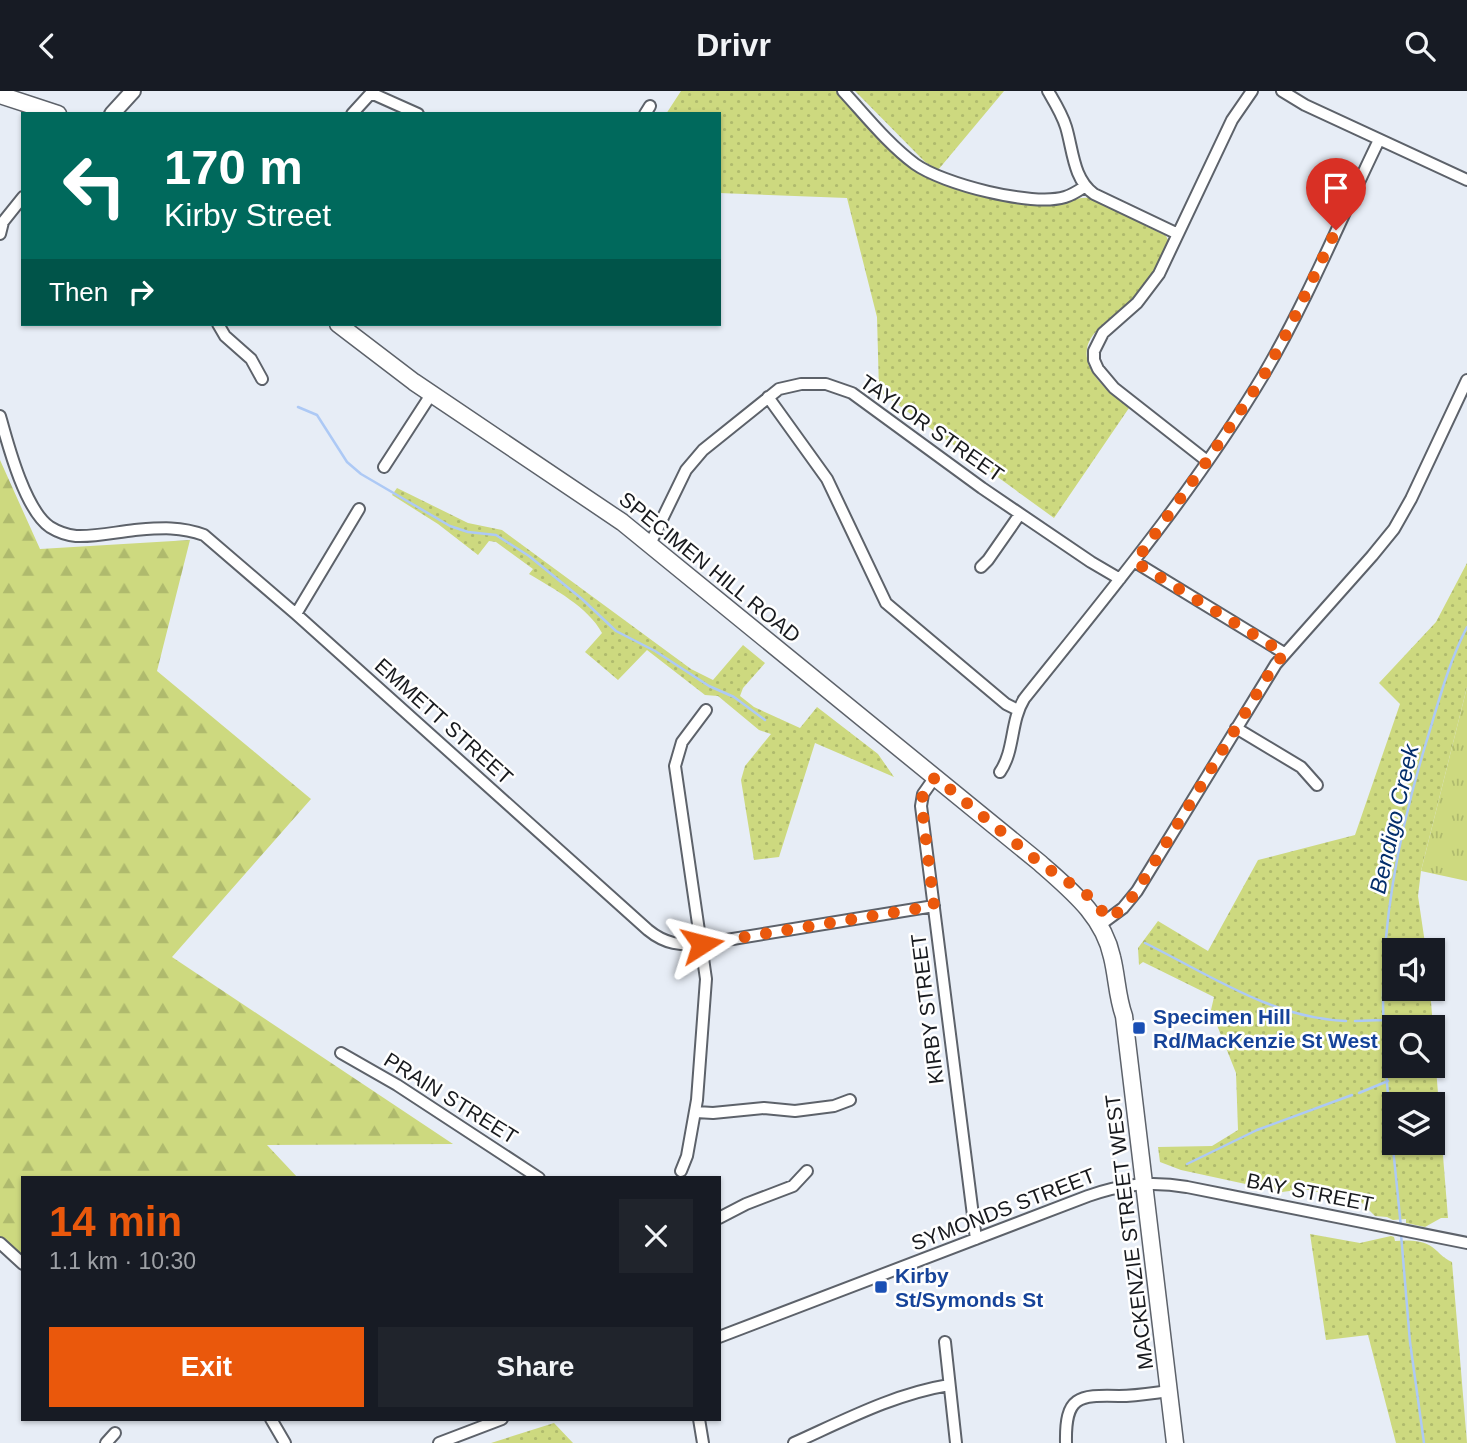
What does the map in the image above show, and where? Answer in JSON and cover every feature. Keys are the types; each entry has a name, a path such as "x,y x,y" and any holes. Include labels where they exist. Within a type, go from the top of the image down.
{"main road":[{"path":"0,95 52,112"},
{"name":"SPECIMEN HILL ROAD","path":"341,326 387,363 597,503 650,544 1040,863 1104,922"},
{"name":"MACKENZIE STREET WEST","path":"1104,922 1119,1003 1124,1016 1175,1443"}],"street":[{"path":"114,112 133,91"},
{"path":"844,91 913,162 949,180 1002,195 1024,198 1065,197 1084,187"},
{"path":"1048,91 1066,125 1078,175 1084,187 1178,234"},
{"path":"1207,461 1114,388 1094,360 1097,342 1103,333 1137,303 1159,274 1232,120 1252,91"},
{"path":"1282,91 1306,105 1467,180"},
{"path":"354,112 372,92 414,112"},
{"path":"1000,772 1011,749 1018,710 1024,699 1135,562 1263,377 1289,329 1379,140"},
{"path":"0,234 3,222 21,200"},
{"path":"219,326 225,336 251,359 262,379"},
{"path":"1104,922 1123,908 1137,891 1284,653 1366,564 1394,529 1467,380"},
{"name":"TAYLOR STREET","path":"650,544 680,480 692,461 779,389 801,384 826,383 845,389 1020,514 1120,579"},
{"path":"384,467 432,393"},
{"path":"768,397 827,479 886,603 1006,704 1018,710"},
{"name":"EMMETT STREET","path":"0,416 28,495 38,515 49,527 61,533 78,536 170,527 189,529 204,535 296,614 648,930 670,943 702,944 934,906"},
{"path":"296,614 359,509"},
{"path":"981,567 1020,514"},
{"path":"1135,562 1284,653"},
{"path":"681,1171 687,1156 696,1111 706,967 675,766 682,742 706,710"},
{"path":"1236,728 1301,767 1317,785"},
{"name":"KIRBY STREET","path":"935,777 921,799 976,1239"},
{"name":"PRAIN STREET","path":"341,1053 420,1100 536,1176"},
{"path":"696,1111 713,1113 764,1108 795,1111 834,1106 850,1100"},
{"path":"721,1217 793,1186 807,1171"},
{"name":"SYMONDS STREET","path":"721,1336 1103,1191 1145,1184"},
{"name":"BAY STREET","path":"1145,1184 1187,1187 1467,1243"},
{"path":"0,1243 21,1262"},
{"path":"945,1342 956,1443"},
{"path":"794,1443 893,1399 949,1385"},
{"path":"1066,1443 1068,1415 1082,1399 1092,1395 1121,1396 1169,1391"},
{"path":"272,1421 285,1443"},
{"path":"439,1443 460,1439 498,1421"},
{"path":"699,1421 703,1443"},
{"path":"106,1443 115,1433"}],"green space":[{"path":"681,91 838,91 893,152 933,179 1048,204 1091,198 1166,236 1168,240 1165,250 1150,280 1099,328 1088,343 1087,357 1093,373 1129,408 1054,518 879,391 877,317 847,198 721,193 721,112 667,112"},
{"path":"855,91 1004,91 938,170 925,162"},
{"path":"0,460 40,549 190,540 157,671 311,799 172,957 453,1144 267,1145 296,1176 21,1176 21,1254 0,1236"},
{"path":"397,488 468,523 502,530 691,669 713,680 743,645 765,663 743,688 740,696 754,707 800,728 817,707 878,754 894,777 815,743 779,857 754,860 741,780 745,766 771,734 759,730 718,696 705,695 647,650 618,680 585,652 602,633 579,607 529,574 533,569 496,542 489,541 478,555 438,524 392,495"},
{"path":"1467,563 1467,687 1421,871 1418,896 1424,938 1382,938 1382,1001 1431,1001 1432,1015 1382,1015 1382,1078 1437,1078 1438,1092 1382,1092 1382,1155 1443,1155 1448,1218 1441,1218 1425,1227 1406,1223 1406,1219 1393,1220 1375,1216 1360,1201 1304,1189 1282,1192 1181,1170 1160,1162 1158,1147 1212,1146 1238,1130 1236,1073 1211,1010 1214,997 1143,962 1139,965 1138,948 1158,921 1208,951 1258,860 1355,835 1400,704 1379,683 1436,622"},
{"path":"1467,687 1467,881 1421,871"},
{"path":"1310,1234 1360,1243 1391,1236 1395,1241 1429,1245 1452,1262 1467,1443 1396,1443 1368,1335 1326,1340"},
{"path":"554,1423 573,1443 491,1443"}],"waterway":[{"path":"298,407 317,415 347,462 361,474 450,526 468,532 496,535 529,556 616,631 655,651 709,686 734,697 765,720"},
{"name":"Bendigo Creek","path":"1401,1228 1389,1111 1383,994 1390,898 1417,774 1444,684 1467,627"},
{"path":"1145,943 1267,1003 1319,1018 1346,1021"},
{"path":"1355,1021 1382,1020"},
{"path":"1359,1093 1388,1081"},
{"path":"1187,1164 1257,1130 1352,1095"},
{"name":"Bendigo Creek","path":"1401,1234 1410,1342 1424,1443"}],"place":[{"name":"Specimen Hill Rd/MacKenzie St West","path":"1139,1028"},
{"name":"Kirby St/Symonds St","path":"881,1287"}],"route":[{"path":"702,944 934,906 921,799 935,777 1040,863 1090,897 1109,919 1128,903 1284,653 1135,562 1263,377 1336,230"}]}
